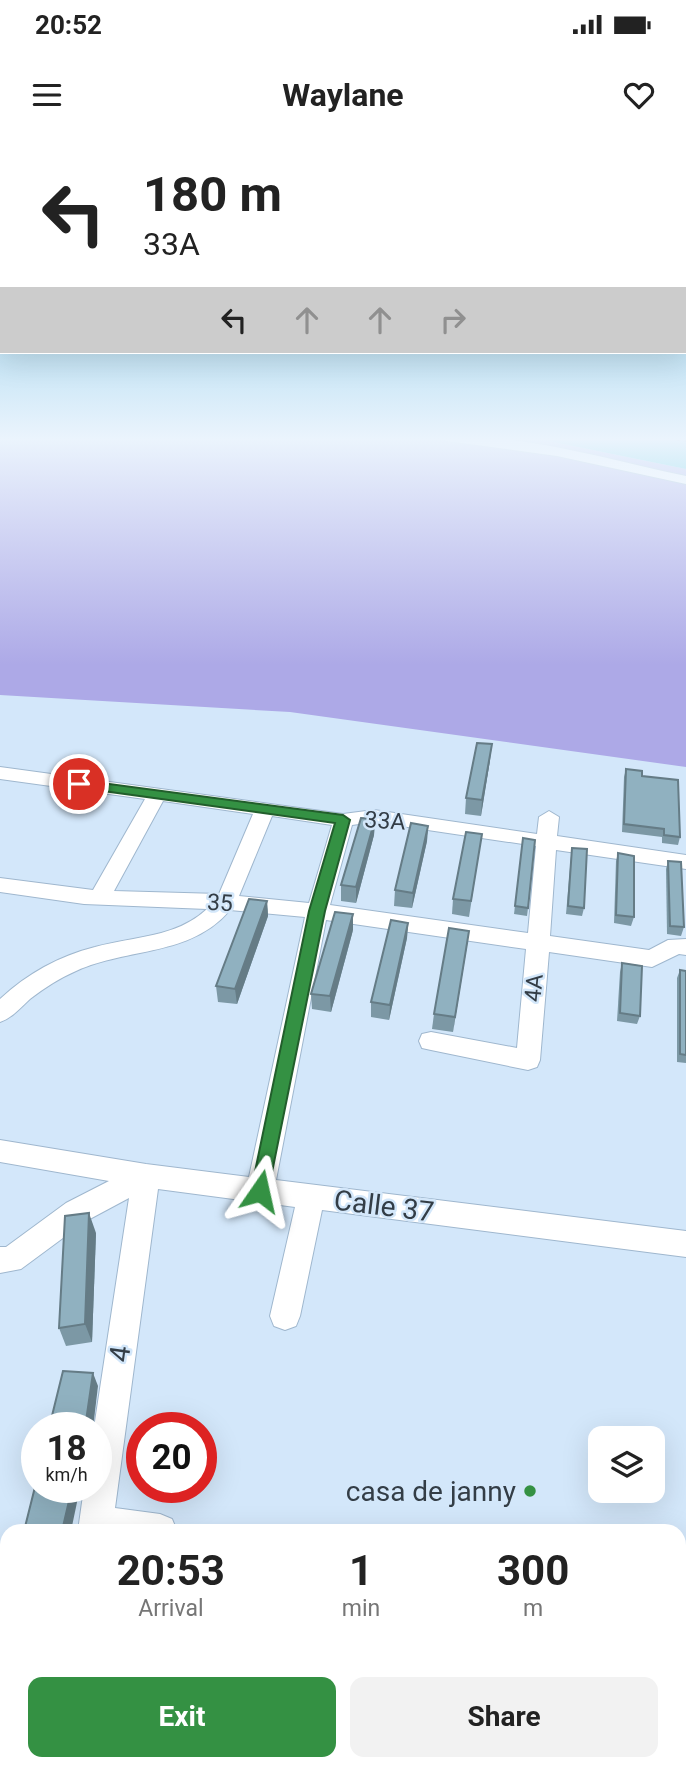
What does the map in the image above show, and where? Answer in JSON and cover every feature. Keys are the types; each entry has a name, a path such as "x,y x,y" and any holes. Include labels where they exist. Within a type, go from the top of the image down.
{"street":[{"name":"33A","path":"0,773 343,820 374,816 548,844 686,862"},
{"path":"99,898 157,795"},
{"path":"0,1013 36,981 52,973 110,951 177,939 200,926 225,902 265,810"},
{"name":"4A","path":"431,1041 528,1060 549,817"},
{"path":"260,1191 317,911 343,820"},
{"name":"35","path":"0,885 99,898 225,902 317,911 652,959 676,946 686,947"},
{"name":"Calle 37","path":"0,1151 146,1176 686,1244"},
{"path":"0,1260 10,1260 76,1212 146,1176"},
{"name":"4","path":"96,1524 146,1176"},
{"path":"285,1316 311,1197"}],"shaded area":[{"path":"0,513 686,513 686,767 290,712 0,695"}],"building":[{"path":"477,743 492,744 482,800 466,798"},
{"path":"626,769 642,771 642,776 678,780 680,837 664,835 664,829 624,824"},
{"path":"361,818 375,819 356,887 341,885"},
{"path":"411,823 428,826 413,893 395,890"},
{"path":"466,832 482,834 471,901 453,899"},
{"path":"523,838 535,840 528,908 515,906"},
{"path":"572,848 587,849 584,908 568,906"},
{"path":"618,853 634,856 634,917 616,915"},
{"path":"668,861 681,862 684,927 670,926"},
{"path":"249,899 267,901 235,989 216,986"},
{"path":"335,912 353,914 330,996 311,994"},
{"path":"391,920 408,923 390,1005 371,1002"},
{"path":"449,928 469,931 455,1017 434,1014"},
{"path":"622,963 642,966 640,1016 620,1013"},
{"path":"680,970 686,971 686,1055 680,1054"},
{"path":"89,1213 85,1324 59,1328 65,1216"},
{"path":"63,1371 93,1373 87,1412 53,1412"},
{"path":"31,1503 69,1503 64,1524 26,1524"}],"place":[{"name":"casa de janny","path":"530,1491"}],"route":[{"path":"79,784 343,820 317,911 260,1191"}]}
